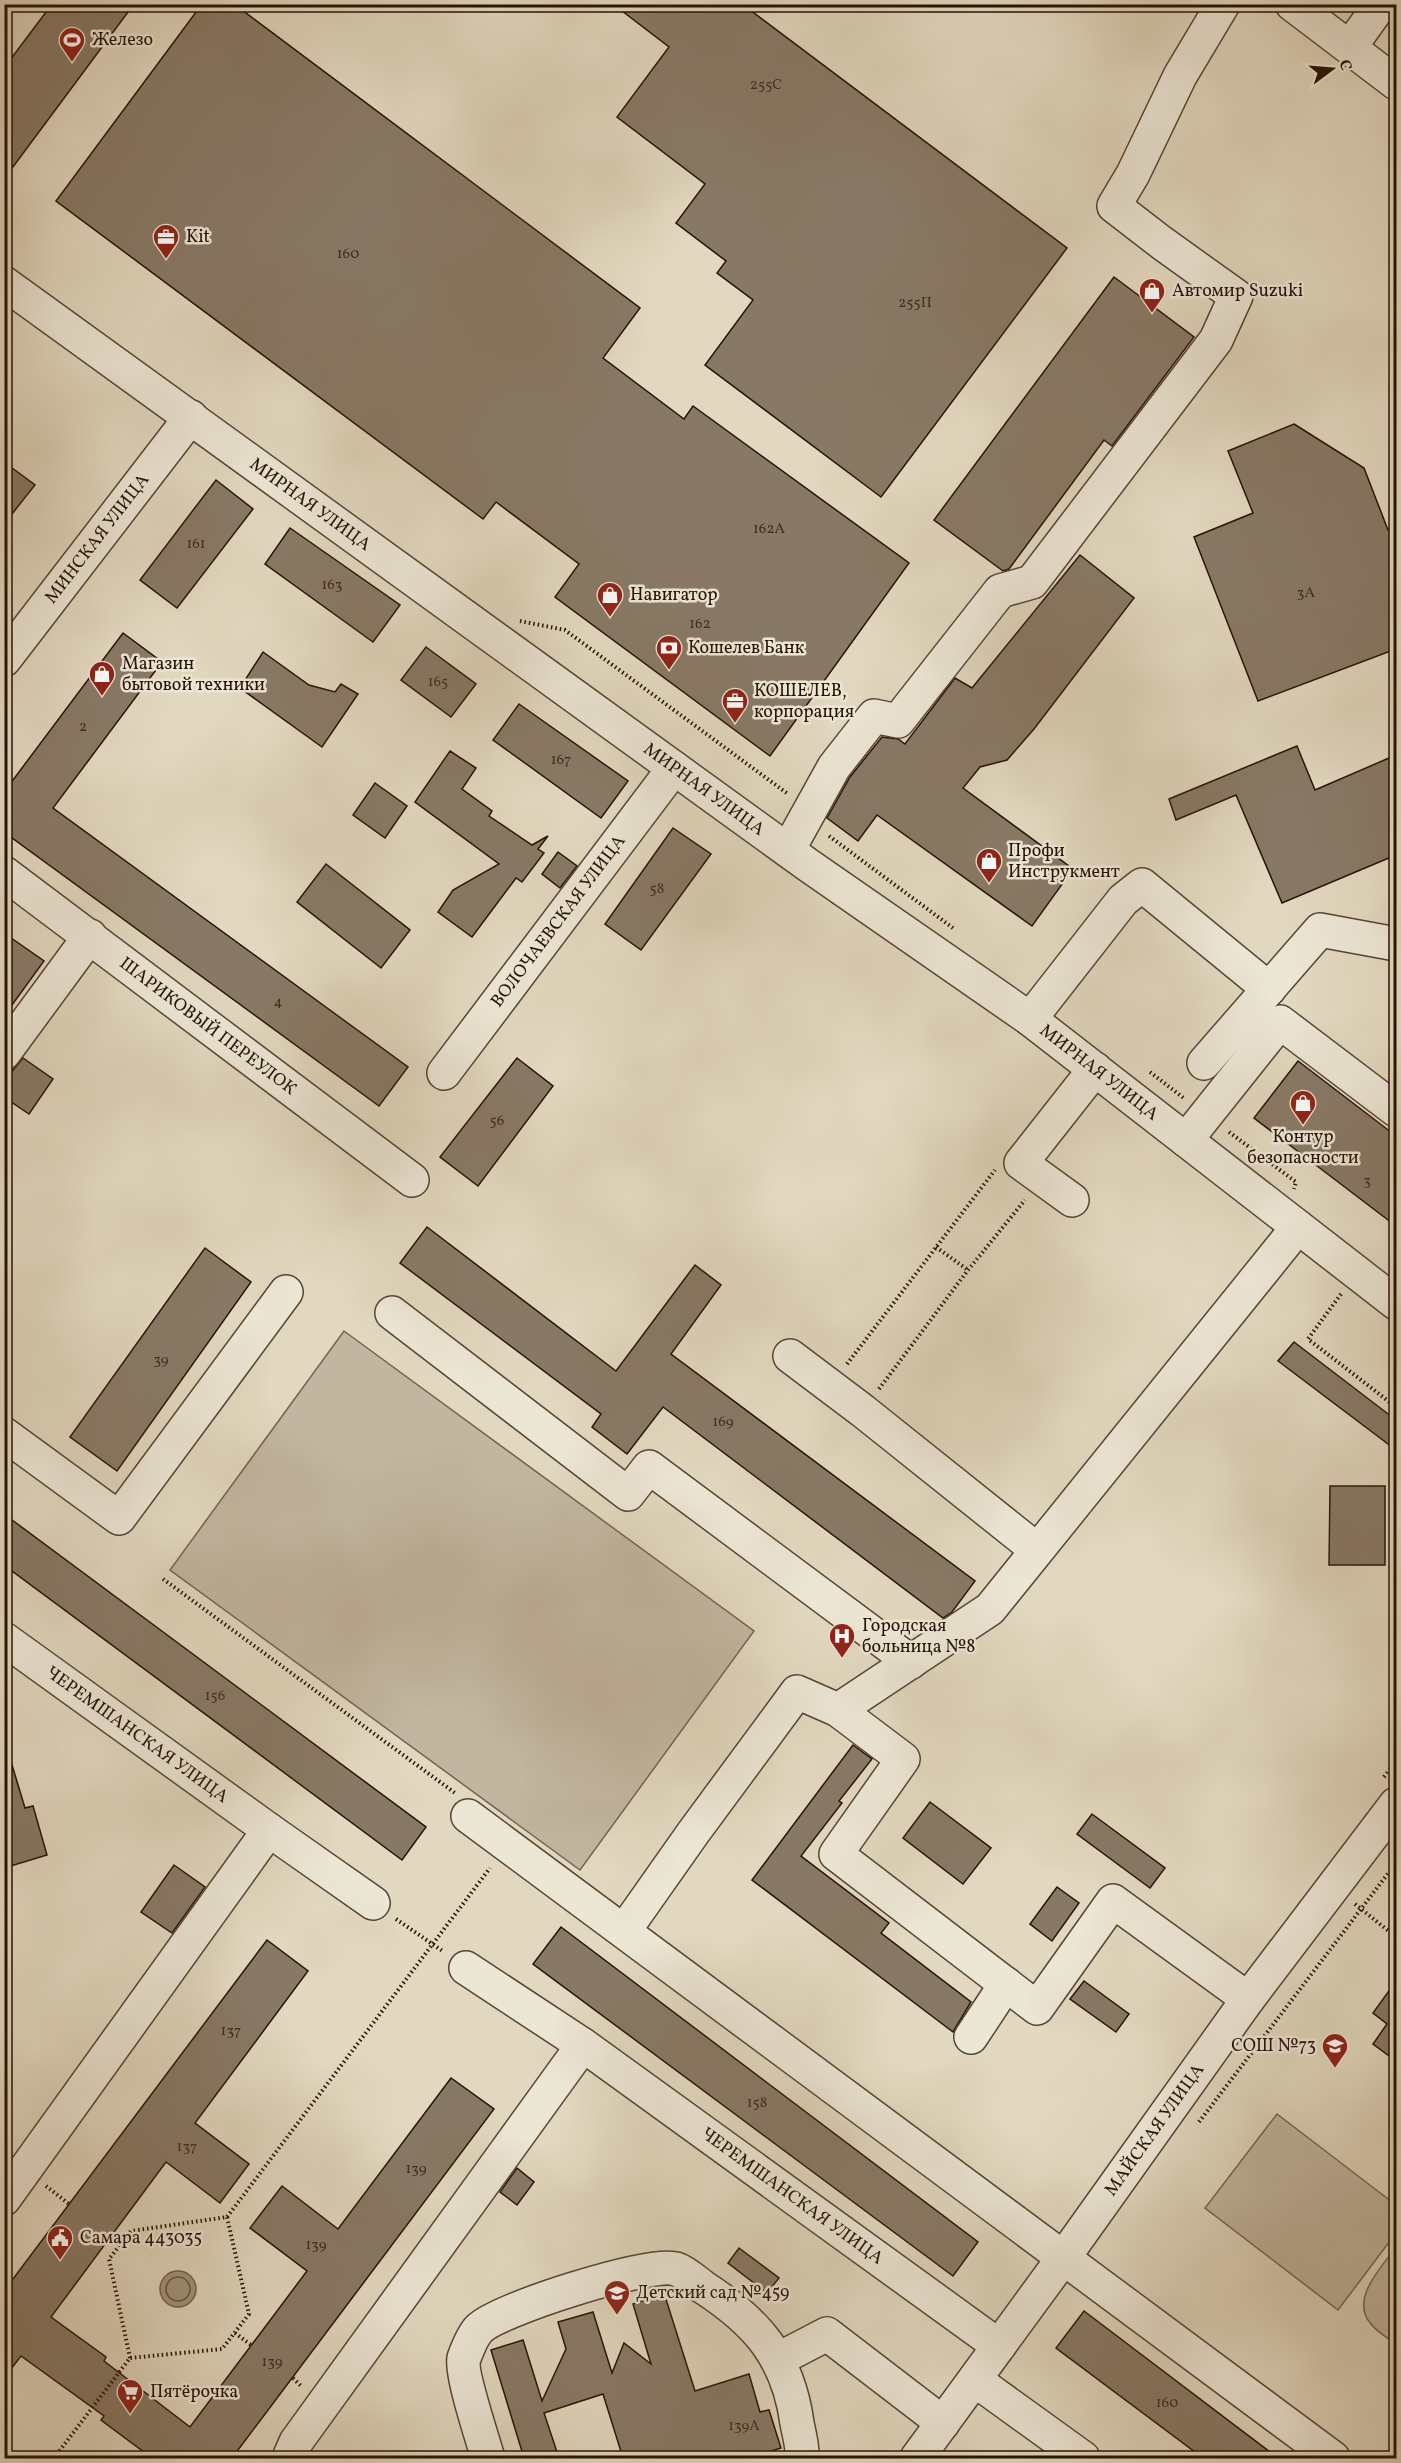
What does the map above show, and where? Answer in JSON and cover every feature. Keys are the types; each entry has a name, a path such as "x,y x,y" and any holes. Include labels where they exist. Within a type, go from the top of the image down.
{"street":[{"path":"788,850 834,767 874,716 898,722 1000,591 1032,582 1216,340 1236,296 1114,206 1133,174 1180,76 1223,4"},
{"path":"1292,4 1396,83"},
{"path":"1350,46 1378,8"},
{"name":"МИРНАЯ УЛИЦА","path":"4,283 788,850 1030,1018 1396,1303"},
{"name":"МИНСКАЯ УЛИЦА","path":"4,660 191,417"},
{"name":"ВОЛОЧАЕВСКАЯ УЛИЦА","path":"444,1073 674,768"},
{"name":"ШАРИКОВЫЙ ПЕРЕУЛОК","path":"4,873 412,1180"},
{"path":"1030,1018 1123,900 1142,885 1269,988"},
{"path":"1204,1063 1320,930 1396,944"},
{"path":"4,1053 90,936"},
{"path":"1186,1140 1280,1022 1396,1110"},
{"path":"1072,1200 1032,1171 1095,1069"},
{"path":"838,1710 990,1609 1298,1227"},
{"path":"4,1434 119,1518 286,1292"},
{"path":"392,1313 628,1494 649,1467 911,1662"},
{"path":"790,1356 863,1411 1037,1550"},
{"name":"ЧЕРЕМШАНСКАЯ УЛИЦА","path":"4,1639 269,1830 374,1902"},
{"path":"624,1931 797,1692 838,1710 903,1759 836,1854 1037,2008 1113,1901 1248,1999"},
{"name":"МАЙСКАЯ УЛИЦА","path":"917,2458 1248,1999 1390,1791"},
{"path":"463,1805 508,1845 1333,2458"},
{"path":"4,2199 269,1830"},
{"name":"ЧЕРЕМШАНСКАЯ УЛИЦА","path":"466,1968 583,2045 999,2346"},
{"path":"971,2037 1006,1984"},
{"path":"289,2458 296,2442 583,2045"},
{"path":"488,2458 463,2360 479,2329 513,2310 563,2292 628,2274 675,2269 711,2292 750,2322 779,2359 796,2412 802,2458"},
{"path":"779,2359 826,2334 943,2423"},
{"path":"975,2380 1082,2458"}],"path":[{"path":"830,1386 1008,1154 1032,1171 968,1270 863,1411"},
{"path":"936,1247 968,1270"},
{"path":"1357,1272 1308,1339 1396,1407"},
{"path":"163,1579 463,1805"},
{"path":"1390,1791 1396,1761"},
{"path":"130,2358 109,2259 131,2231 227,2217 508,1845"},
{"path":"1198,2122 1396,1863"},
{"path":"374,1902 466,1968"},
{"path":"54,2458 130,2358 222,2349 249,2314 227,2217"},
{"path":"111,2236 121,2243"},
{"path":"235,2333 251,2345"}],"shaded area":[{"path":"344,1331 754,1631 580,1870 170,1570"},
{"path":"1277,2114 1396,2205 1396,2233 1338,2310 1205,2208"},
{"path":"1396,2247 1396,2344 1371,2324 1365,2314 1364,2304 1370,2284"}],"water":[{"path":"178,2271 190,2277 196,2289 190,2301 178,2307 166,2301 160,2289 166,2277"}],"building":[{"path":"52,4 134,4 4,179 4,68"},
{"path":"202,4 234,4 640,308 603,358 684,419 693,406 909,563 770,756 555,597 579,564 496,502 483,519 56,201"},
{"path":"613,4 742,4 1067,248 881,497 705,365 753,300 717,273 726,261 676,223 705,184 617,117 669,47"},
{"path":"1114,277 1194,337 1112,446 1104,440 1009,569 1003,571 934,520"},
{"path":"1294,424 1364,468 1388,530 1396,526 1396,649 1258,701 1194,537 1253,513 1228,451"},
{"path":"4,462 35,485 4,524"},
{"path":"216,480 253,509 177,608 140,580"},
{"path":"290,528 400,605 373,642 265,564"},
{"path":"1080,555 1134,598 1034,729 1007,760 980,767 963,788 1073,869 1032,926 877,815 858,841 827,818 850,777 882,737 898,739 905,744 955,678 972,688"},
{"path":"123,633 162,662 53,808 408,1067 379,1106 4,832 4,792"},
{"path":"426,647 476,684 451,717 401,680"},
{"path":"263,652 309,685 335,692 341,684 358,694 322,747 240,688"},
{"path":"519,704 628,781 601,818 493,740"},
{"path":"1297,746 1315,790 1396,755 1396,855 1282,903 1236,795 1176,820 1169,799"},
{"path":"450,751 476,768 462,789 492,811 489,816 532,845 548,836 538,849 544,853 522,882 516,878 472,937 438,912 453,890 499,864 415,802"},
{"path":"375,783 407,806 385,838 353,815"},
{"path":"673,828 711,854 641,950 605,924"},
{"path":"558,852 577,866 560,888 542,874"},
{"path":"326,864 410,930 381,968 297,902"},
{"path":"4,933 44,961 4,1016"},
{"path":"23,1058 53,1079 29,1114 4,1097 4,1081"},
{"path":"517,1058 553,1086 478,1186 440,1157"},
{"path":"1298,1061 1396,1136 1396,1226 1254,1118"},
{"path":"427,1227 616,1371 695,1265 721,1285 671,1354 975,1581 952,1612 943,1618 663,1407 627,1454 592,1427 601,1414 400,1263"},
{"path":"205,1248 251,1282 117,1471 70,1437"},
{"path":"1294,1342 1396,1420 1396,1450 1278,1361"},
{"path":"1330,1486 1385,1486 1385,1565 1329,1565"},
{"path":"4,1514 426,1827 402,1860 4,1565"},
{"path":"853,1745 872,1759 839,1801 842,1803 801,1856 889,1923 881,1933 971,2002 953,2032 752,1880"},
{"path":"9,1755 25,1808 33,1806 47,1855 4,1868 4,1756"},
{"path":"930,1802 991,1848 963,1884 903,1838"},
{"path":"1092,1814 1165,1868 1150,1888 1077,1834"},
{"path":"174,1865 205,1887 172,1933 141,1912"},
{"path":"1057,1887 1079,1903 1052,1941 1030,1924"},
{"path":"561,1927 978,2242 953,2276 533,1964"},
{"path":"267,1940 308,1971 195,2123 249,2164 220,2203 166,2162 51,2317 106,2357 104,2361 190,2427 307,2271 250,2228 282,2186 338,2229 451,2078 494,2109 232,2458 152,2458 101,2420 104,2416 21,2356 4,2378 4,2291"},
{"path":"1084,1981 1129,2014 1116,2032 1070,1999"},
{"path":"1396,1981 1396,2061 1373,2044 1387,2024 1373,2013"},
{"path":"517,2168 534,2182 517,2205 500,2192"},
{"path":"739,2248 779,2278 767,2293 728,2263"},
{"path":"664,2293 695,2391 749,2374 760,2412 769,2410 781,2448 771,2451 772,2458 623,2458 603,2394 544,2413 559,2458 524,2458 491,2350 523,2340 542,2401 566,2349 558,2322 593,2312 612,2373 624,2343 651,2364 633,2304"},
{"path":"1084,2311 1278,2458 1203,2458 1056,2348"}],"place":[{"name":"Железо","path":"72,63"},
{"name":"Kit","path":"166,260"},
{"name":"Автомир Suzuki","path":"1152,314"},
{"name":"Навигатор","path":"610,618"},
{"name":"Кошелев Банк","path":"669,671"},
{"name":"Магазин бытовой техники","path":"102,697"},
{"name":"КОШЕЛЕВ, корпорация","path":"735,724"},
{"name":"Профи Инструкмент","path":"989,884"},
{"name":"Контур безопасности","path":"1303,1126"},
{"name":"Городская больница №8","path":"842,1659"},
{"name":"СОШ №73","path":"1335,2069"},
{"name":"Самара 443035","path":"60,2261"},
{"name":"Детский сад №459","path":"617,2316"},
{"name":"Пятёрочка","path":"130,2415"}]}
